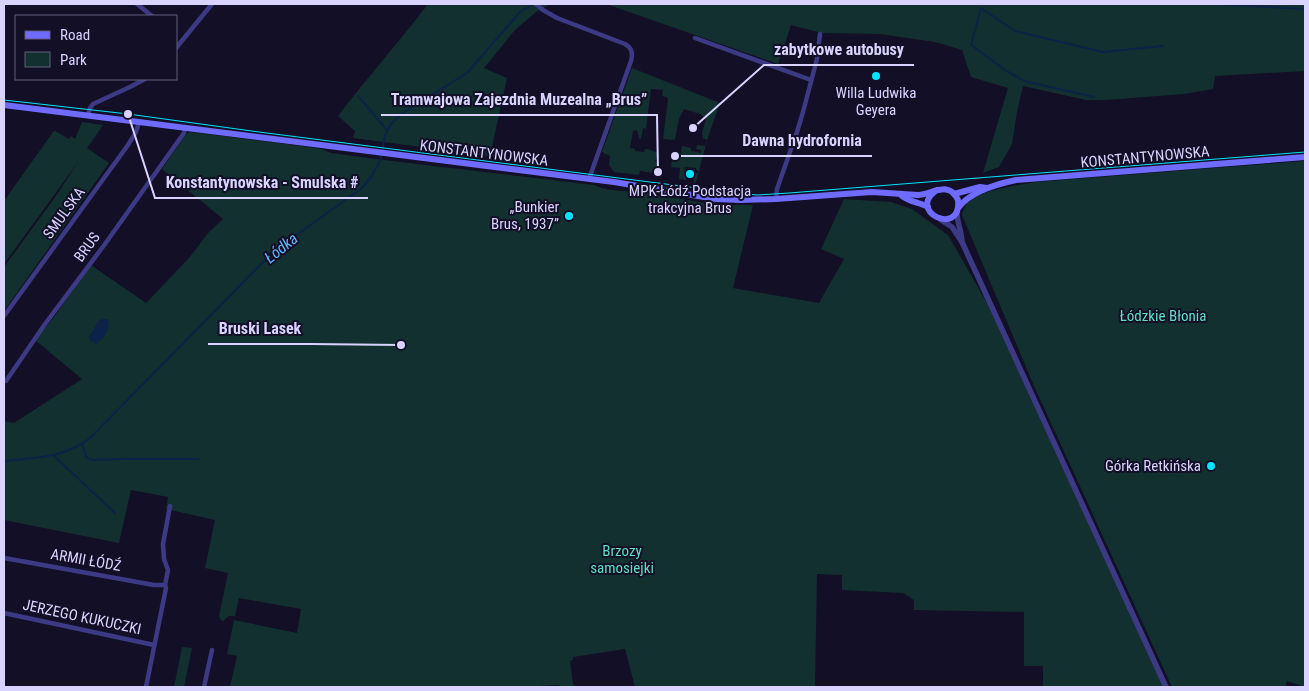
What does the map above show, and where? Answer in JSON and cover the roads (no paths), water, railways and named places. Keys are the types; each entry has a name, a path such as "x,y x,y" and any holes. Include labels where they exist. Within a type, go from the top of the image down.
{"main road":[{"name":"KONSTANTYNOWSKA","path":"4,105 589,179 716,199 776,200 872,192 923,194 937,190"},
{"name":"KONSTANTYNOWSKA","path":"958,209 966,200 987,188 1008,182 1305,157"},
{"name":"KONSTANTYNOWSKA","path":"954,194 980,187 987,188"},
{"path":"937,190 950,190 954,194 958,200 958,209 952,216 939,219 933,215 928,207 930,197 937,190"},
{"name":"KONSTANTYNOWSKA","path":"900,194 904,198 928,207"}],"street":[{"path":"137,4 151,15"},
{"path":"178,46 212,4"},
{"path":"538,6 557,18 625,44 632,52 631,60 589,179"},
{"path":"776,200 777,189 797,132 817,58 820,34"},
{"path":"178,38 182,41"},
{"path":"695,38 811,80"},
{"path":"88,116 93,104 143,80"},
{"name":"SMULSKA","path":"4,316 128,145 136,132 138,122"},
{"name":"BRUS","path":"6,381 32,342 182,136 185,127"},
{"path":"958,209 957,216 962,234 962,242"},
{"path":"939,219 952,227 962,242 1166,687"},
{"path":"146,687 166,588 168,570 164,559 163,544 170,506"},
{"name":"ARMII ŁÓDŹ","path":"4,558 154,585 165,585"},
{"name":"JERZEGO KUKUCZKI","path":"4,613 154,645"},
{"path":"204,687 212,650"}],"water":[{"path":"108,319 108,330 96,344 89,337 99,320"}],"waterway":[{"name":"Łódka","path":"4,461 49,456 70,450 90,438 273,252 362,188 380,161 385,135 391,124 401,114 467,73 520,12 534,4"},
{"name":"Łódka","path":"1214,4 1305,9"},
{"path":"1094,97 1024,81 1005,70 971,45 981,8 1015,31 1103,52 1163,46"},
{"path":"358,96 387,130"},
{"path":"82,444 86,457 91,460 199,459"},
{"path":"53,455 115,513"}],"tram line":[{"path":"4,100 128,114 757,195 1305,152"}],"place":[{"name":"Willa Ludwika Geyera","path":"876,76"},
{"name":"Konstantynowska - Smulska #","path":"128,114"},
{"name":"zabytkowe autobusy","path":"693,128"},
{"name":"Dawna hydrofornia","path":"675,156"},
{"name":"Tramwajowa Zajezdnia Muzealna „Brus”","path":"658,172"},
{"name":"MPK-Łódź Podstacja trakcyjna Brus","path":"690,174"},
{"name":"„Bunkier Brus, 1937”","path":"569,216"},
{"name":"Bruski Lasek","path":"401,345"},
{"name":"Górka Retkińska","path":"1211,466"}],"park label":[{"name":"Łódzkie Błonia","path":"1163,316"},
{"name":"Brzozy samosiejki","path":"622,560"}]}
